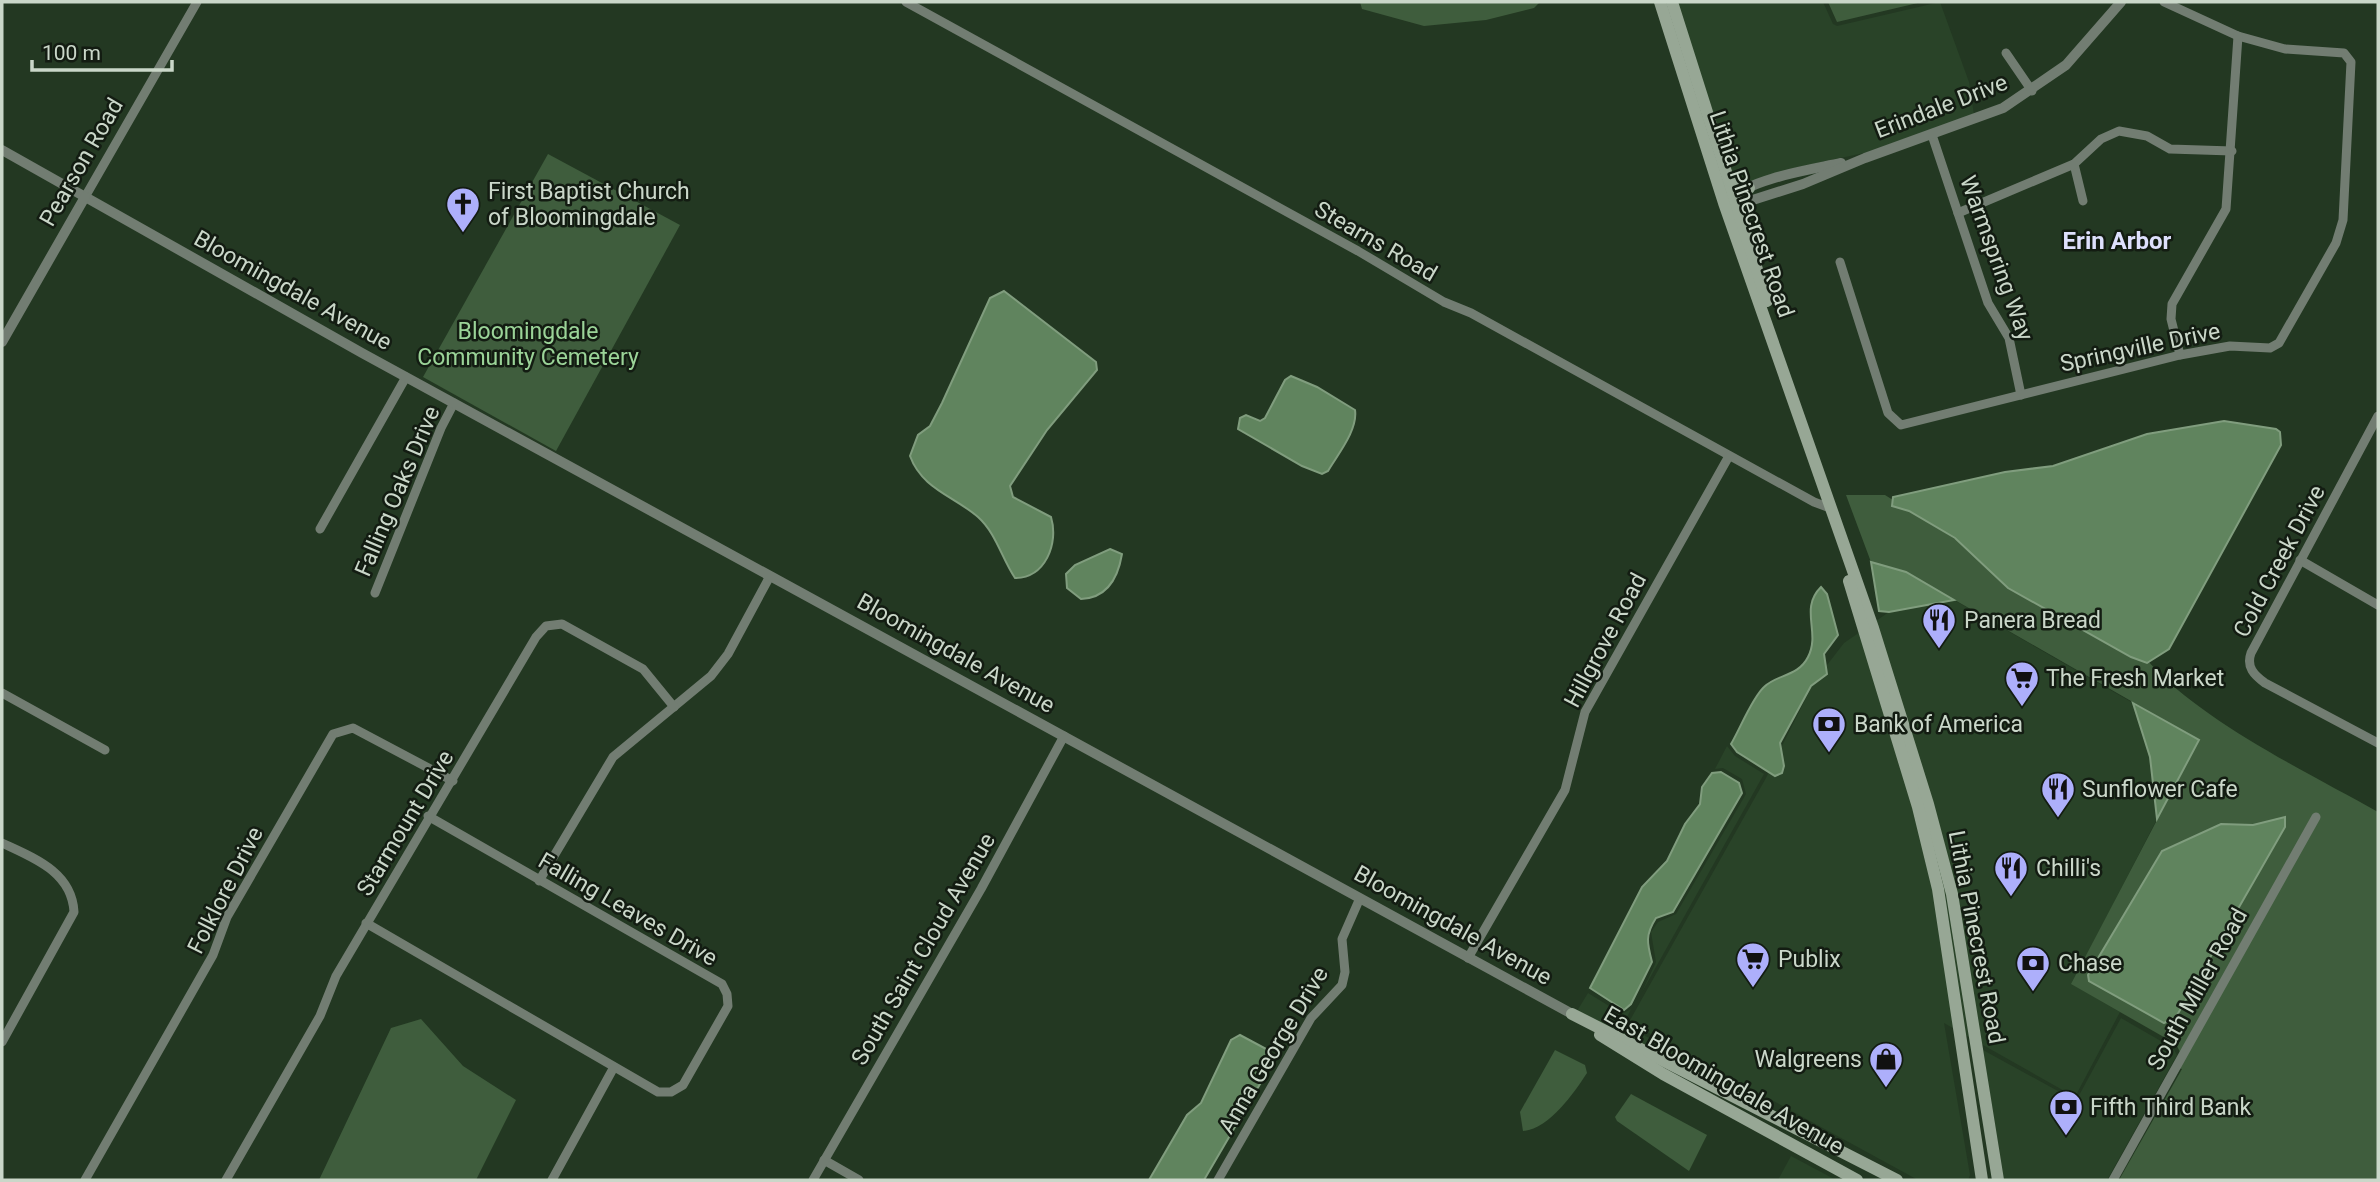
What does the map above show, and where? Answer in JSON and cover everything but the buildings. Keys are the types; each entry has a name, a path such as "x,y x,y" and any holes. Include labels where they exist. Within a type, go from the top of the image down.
{"main road":[{"name":"Lithia Pinecrest Road","path":"1660,2 1732,201 1842,546 1898,706 1950,887 1998,1180"},
{"name":"Lithia Pinecrest Road","path":"1671,2 1729,180 1732,201"},
{"path":"1729,180 1749,188"},
{"name":"Lithia Pinecrest Road","path":"1842,546 1853,597 1918,807 1938,889 1980,1178"},
{"name":"East Bloomingdale Avenue","path":"1572,1014 1663,1074 1857,1180"},
{"name":"Bloomingdale Avenue","path":"1572,1014 1897,1180"}],"street":[{"name":"Pearson Road","path":"2,342 197,2"},
{"name":"Stearns Road","path":"906,2 1358,251 1444,302 1471,313 1729,456 1830,508"},
{"name":"Erindale Drive","path":"1732,201 1803,184 1865,158 1987,116 2032,91 2079,52 2121,2"},
{"name":"Springville Drive","path":"1840,262 1888,413 1901,425 2180,355 2230,346 2270,348 2279,343 2336,243 2343,220 2351,62 2344,53 2285,48 2238,36 2164,2"},
{"path":"2180,355 2171,319 2172,304 2226,209 2238,36"},
{"path":"2006,53 2032,91"},
{"path":"1958,213 2074,164 2101,139 2119,131 2147,136 2170,149 2232,151"},
{"name":"Warmspring Way","path":"1932,135 1988,303 2009,338 2021,395"},
{"name":"Bloomingdale Avenue","path":"2,150 406,377 1572,1014"},
{"name":"Erindale Drive","path":"1732,201 1749,188 1799,172 1865,158"},
{"path":"2074,164 2083,201"},
{"path":"320,530 406,377"},
{"name":"Falling Oaks Drive","path":"375,593 441,428 454,403"},
{"name":"Cold Creek Drive","path":"2378,416 2251,653 2250,667 2265,683 2378,743"},
{"name":"Hillgrove Road","path":"1468,958 1564,790 1585,712 1729,456"},
{"path":"2300,560 2378,606"},
{"path":"539,881 613,757 711,676 728,654 770,576"},
{"name":"Starmount Drive","path":"226,1180 320,1016 336,976 366,923 428,816 453,781 536,637 546,626 562,624 643,669 674,707"},
{"path":"2,693 105,750"},
{"name":"Folklore Drive","path":"85,1180 213,955 226,917 332,734 353,728 453,781"},
{"name":"South Saint Cloud Avenue","path":"813,1180 981,889 1065,736"},
{"name":"Falling Leaves Drive","path":"366,923 658,1092 671,1092 683,1085 728,1006 727,994 722,984 428,816"},
{"name":"South Miller Road","path":"2113,1180 2316,817"},
{"path":"2,843 57,872 69,885 74,912 2,1042"},
{"name":"Anna George Drive","path":"1218,1180 1311,1018 1342,985 1345,972 1342,939 1360,898"},
{"path":"555,1179 614,1067"},
{"path":"824,1160 859,1180"}],"shaded area":[{"path":"1677,2 1823,2 1833,24 1837,26 1940,2 1969,82 1974,115 1864,153 1798,167 1749,183 1733,176"},
{"path":"1004,291 1096,362 1097,370 1047,430 1010,486 1013,497 1051,517 1053,527 1051,548 1042,566 1025,576 1015,578 984,523 922,477 910,456 918,435 930,426 942,403 990,298"},
{"path":"1291,376 1317,387 1355,410 1353,426 1346,442 1328,471 1322,474 1302,466 1238,429 1240,418 1246,415 1260,421 1265,418 1285,380"},
{"path":"2224,421 2276,429 2280,432 2281,445 2169,649 2147,663 2131,657 2008,588 1955,538 1909,511 1892,506 1893,497 2005,472 2053,466 2147,434"},
{"path":"1110,549 1122,554 1118,571 1104,591 1081,599 1067,588 1066,574 1075,565"},
{"path":"1871,562 1906,572 1954,600 1889,612 1879,611"},
{"path":"1821,587 1827,594 1838,635 1824,654 1827,674 1811,686 1780,743 1784,766 1782,773 1775,776 1737,752 1731,744 1764,687 1799,668 1808,657 1812,639 1812,604"},
{"path":"1954,600 2133,703 2150,757 2157,819 2072,984 2120,1012 2075,1097 1944,1023 1970,1175 1968,1180 1918,1180 1629,1022 1766,778 1814,682 1844,643 1889,612"},
{"path":"2133,703 2199,740 2157,819 2150,757"},
{"path":"1727,746 1735,756 1764,774 1642,992 1656,962 1651,932 1658,922 1676,914 1746,794 1742,779 1723,768 1715,769"},
{"path":"1721,772 1739,783 1742,793 1673,912 1656,918 1652,924 1648,939 1652,962 1631,1004 1624,1010 1590,988 1642,887 1667,861 1685,824 1700,804 1702,787 1712,773"},
{"path":"2285,817 2285,827 2176,1017 2164,1023 2089,981 2088,975 2162,851 2221,824 2253,825"},
{"path":"1588,993 1622,1014 1631,1009 1625,1021 1627,1026 1735,1085 1732,1090 1577,1011"},
{"path":"2121,1018 2173,1048 2177,1055 2107,1180 2004,1180 1983,1050 2076,1101"},
{"path":"1240,1035 1270,1051 1274,1060 1204,1180 1149,1180 1187,1115 1201,1103 1231,1040"},
{"path":"1791,1156 1836,1180 1778,1180"}],"green space":[{"path":"1360,2 1540,2 1534,8 1486,20 1424,26 1362,9"},
{"path":"1828,2 1922,2 1837,22"},
{"name":"Bloomingdale Community Cemetery","path":"548,154 680,225 556,451 423,377"},
{"path":"1846,495 1885,495 2147,660 2195,704 2256,744 2378,812 2378,1180 2119,1180 2182,1069 2176,1067 2182,1056 2176,1044 2071,984 2199,740 1906,572 1871,562"},
{"path":"421,1019 463,1066 516,1100 476,1180 319,1180 391,1028"},
{"path":"1555,1050 1585,1065 1587,1073 1568,1100 1551,1117 1533,1129 1523,1131 1520,1112"},
{"path":"1631,1094 1707,1135 1689,1171 1617,1121 1615,1117"}],"place":[{"name":"First Baptist Church of Bloomingdale","path":"463,234"},
{"name":"Panera Bread","path":"1939,650"},
{"name":"The Fresh Market","path":"2022,708"},
{"name":"Bank of America","path":"1829,754"},
{"name":"Sunflower Cafe","path":"2058,819"},
{"name":"Chilli's","path":"2011,898"},
{"name":"Publix","path":"1753,989"},
{"name":"Chase","path":"2033,993"},
{"name":"Walgreens","path":"1886,1089"},
{"name":"Fifth Third Bank","path":"2066,1137"}],"district":[{"name":"Erin Arbor","path":"2117,241"}]}
